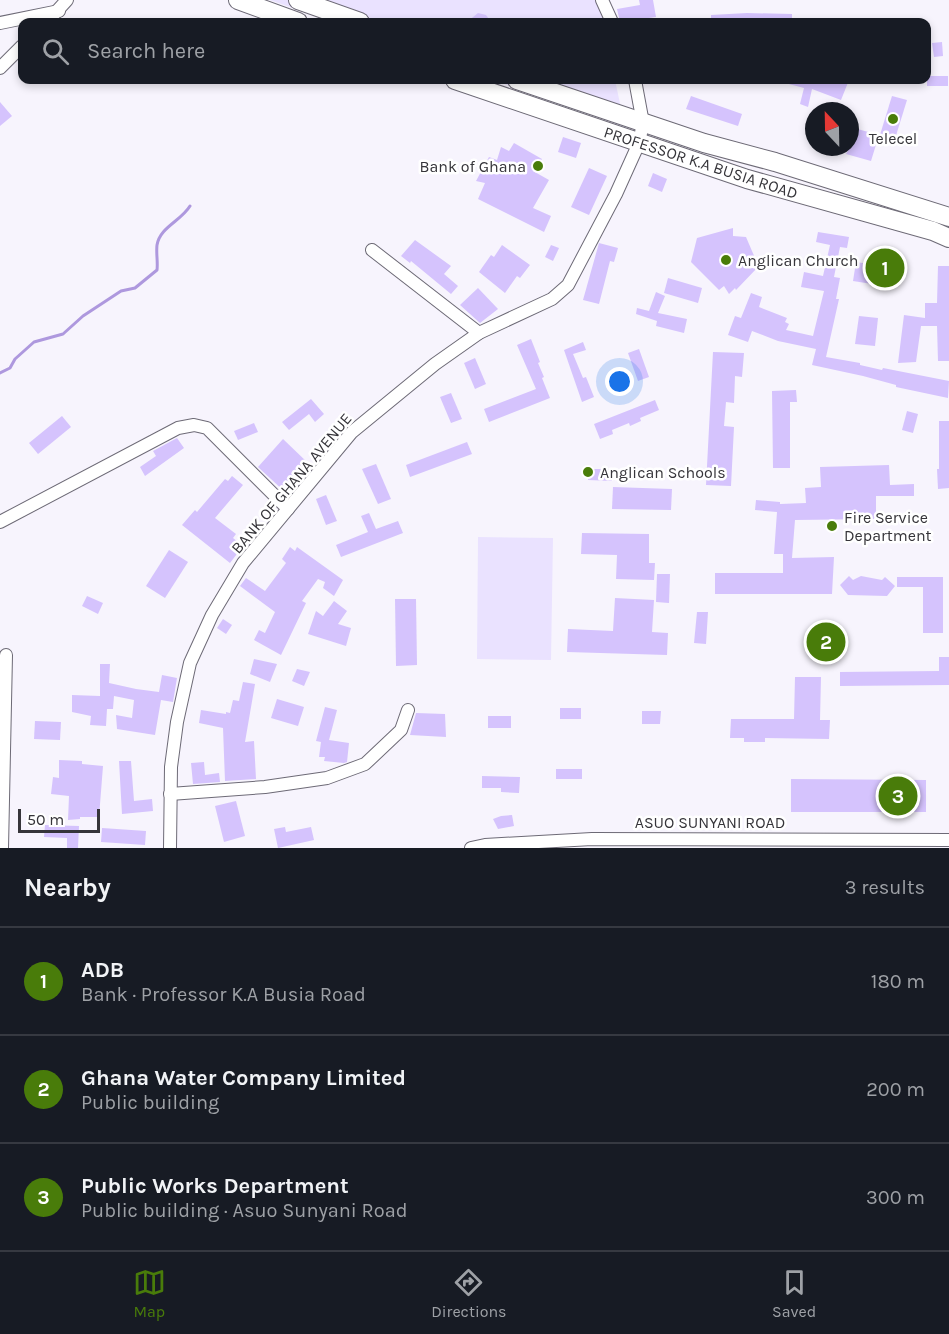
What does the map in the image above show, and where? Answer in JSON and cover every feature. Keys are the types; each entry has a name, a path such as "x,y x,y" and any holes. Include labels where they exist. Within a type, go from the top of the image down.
{"main road":[{"path":"238,0 287,18"},
{"path":"298,0 349,18"},
{"name":"PROFESSOR K.A BUSIA ROAD","path":"467,84 747,178 933,231 949,238"},
{"name":"PROFESSOR K.A BUSIA ROAD","path":"529,84 643,123 949,217"}],"street":[{"path":"51,18 67,0"},
{"path":"602,0 610,18"},
{"path":"25,18 59,11"},
{"path":"0,23 18,19"},
{"path":"0,68 18,50"},
{"path":"636,84 643,123"},
{"name":"BANK OF GHANA AVENUE","path":"170,848 171,767 177,722 190,663 201,636 243,564 352,432 435,364 479,333 552,298 568,285 616,194 639,143 643,123"},
{"path":"372,250 479,333"},
{"path":"0,522 178,428 194,425 207,428 288,509"},
{"path":"2,848 6,655"},
{"path":"170,794 265,787 327,778 365,765 401,730 408,710"},
{"name":"ASUO SUNYANI ROAD","path":"471,848 485,845 592,839 822,843 949,840"}],"shaded area":[{"path":"270,0 598,0 602,18 322,18"},
{"path":"504,84 616,84 625,127"},
{"path":"478,537 553,538 551,660 477,659"}],"building":[{"path":"639,0 653,0 656,17 619,18 617,9 640,5"},
{"path":"478,13 488,18 472,18"},
{"path":"792,14 792,18 711,18 711,15"},
{"path":"942,42 943,56 934,57 932,43"},
{"path":"931,76 948,76 948,86 927,86 931,84"},
{"path":"789,84 847,84 841,100 812,89 809,102 805,102 805,106 800,104 804,88"},
{"path":"691,96 742,114 738,126 686,109"},
{"name":"Telecel","path":"892,96 907,100 894,142 879,138"},
{"path":"0,102 12,116 0,126"},
{"path":"859,129 879,135 871,161 853,156 859,156"},
{"path":"563,137 581,143 576,158 558,152"},
{"path":"514,143 542,159 533,171 549,180 533,208 551,216 544,232 478,199 485,183 476,181 489,157 497,160 501,147 509,151"},
{"path":"589,168 607,176 589,215 571,207"},
{"path":"653,173 667,179 662,192 648,186"},
{"name":"Anglican Church","path":"733,228 733,236 746,237 755,258 760,258 758,267 736,290 735,288 729,294 724,286 719,290 691,262 697,238"},
{"path":"818,232 849,237 847,248 840,247 834,277 840,278 836,299 839,299 826,357 860,363 860,365 882,370 883,368 949,381 948,398 812,365 816,349 778,341 752,331 748,342 728,335 735,316 741,318 751,293 762,297 759,307 787,318 785,322 789,324 786,330 813,336 824,291 801,287 804,272 823,276 830,245 816,242"},
{"path":"415,240 451,266 444,274 458,286 451,294 411,261 410,263 401,256"},
{"path":"599,243 618,248 614,262 610,261 599,304 583,300"},
{"path":"502,245 530,265 520,278 517,276 505,293 479,272 491,255 494,257"},
{"path":"551,245 559,248 553,261 545,257"},
{"path":"856,262 895,268 891,287 853,281"},
{"path":"938,266 949,266 949,361 938,361 937,326 921,326 916,362 898,363 904,315 925,318 925,303 937,303"},
{"path":"668,278 702,288 698,303 664,293"},
{"path":"478,288 498,309 480,323 460,305"},
{"path":"656,292 665,296 658,313 687,319 684,333 656,326 657,321 636,314 637,308 649,311"},
{"path":"859,316 878,318 875,346 855,344"},
{"path":"531,339 550,398 489,422 484,409 536,389 517,345"},
{"path":"583,342 586,350 573,354 594,397 582,402 564,350"},
{"path":"639,349 649,377 638,381 628,353"},
{"path":"713,352 744,353 742,377 735,376 734,403 726,402 724,426 734,427 731,486 706,485"},
{"path":"475,358 486,384 475,389 464,363"},
{"path":"796,390 797,402 790,402 790,468 773,468 772,391"},
{"path":"451,393 462,419 451,423 440,397"},
{"path":"311,399 324,414 315,422 309,414 289,430 282,422"},
{"path":"655,400 659,410 640,418 641,421 630,426 629,423 612,430 613,434 600,439 594,424"},
{"path":"907,411 918,414 913,433 902,430"},
{"path":"62,416 71,427 38,454 29,443"},
{"path":"939,421 949,421 949,488 938,489 937,469 939,469"},
{"path":"254,423 258,432 238,440 234,431"},
{"path":"177,438 184,448 145,476 140,467 156,456 153,451"},
{"path":"283,439 309,464 285,492 258,467"},
{"path":"467,442 472,454 410,477 406,465"},
{"path":"376,464 391,499 378,504 362,469"},
{"path":"889,465 890,485 914,484 914,496 876,496 876,519 795,520 792,558 834,557 832,594 715,594 715,573 783,573 783,554 774,554 777,512 755,510 756,500 780,502 780,504 806,503 805,488 821,487 820,467"},
{"path":"589,469 612,469 612,481 588,480"},
{"path":"232,476 243,485 215,518 236,534 233,538 243,546 230,563 182,525 195,510 197,512 225,479 228,481"},
{"path":"613,487 672,489 671,510 612,509"},
{"path":"326,495 337,521 326,525 316,499"},
{"path":"369,513 376,529 398,521 403,533 341,557 336,545 368,532 361,516"},
{"path":"582,533 649,534 649,563 655,563 654,580 616,579 617,555 581,554"},
{"path":"290,547 295,551 297,547 343,580 334,596 323,588 325,582 318,579 302,601 306,603 281,655 254,640 259,630 265,633 275,612 240,586 246,578 265,591 286,563 282,559"},
{"path":"169,550 188,562 165,598 146,586"},
{"path":"657,574 670,574 669,603 656,602"},
{"path":"849,576 853,580 861,576 882,580 885,577 895,586 887,596 848,595 840,585"},
{"path":"897,577 943,577 943,633 923,633 923,587 897,587"},
{"path":"87,596 103,603 98,614 82,606"},
{"path":"615,598 654,600 652,632 668,633 667,655 567,652 568,629 613,631"},
{"path":"395,599 416,599 417,665 396,666"},
{"path":"334,601 347,611 338,624 351,628 346,646 308,634 316,611 323,616"},
{"path":"697,612 708,612 706,644 694,643"},
{"path":"223,619 232,625 226,634 217,628"},
{"path":"939,657 949,657 949,685 840,686 840,672 939,671"},
{"path":"254,659 277,664 270,682 250,674"},
{"path":"100,664 110,664 109,683 136,689 159,692 162,675 177,678 173,702 161,700 155,735 117,729 116,715 132,718 134,700 114,696 113,709 107,709 106,726 90,725 91,716 72,712 72,695 100,696"},
{"path":"297,669 310,672 304,686 292,681"},
{"path":"795,677 821,677 820,720 830,720 829,739 765,738 765,742 744,742 744,738 730,738 731,719 794,719"},
{"path":"243,682 255,684 245,742 254,741 256,779 225,781 223,728 199,723 201,710 230,713 233,700 239,701"},
{"path":"277,699 304,707 298,726 271,718"},
{"path":"325,707 337,710 329,740 349,743 347,762 324,761 325,757 319,757 321,742 316,741"},
{"path":"560,708 581,708 581,719 560,719"},
{"path":"642,711 661,711 660,724 642,724"},
{"path":"416,713 445,714 446,737 410,735"},
{"path":"488,716 511,716 511,728 488,728"},
{"path":"35,721 61,722 60,740 34,739"},
{"path":"59,760 82,761 82,764 103,766 99,817 80,817 80,819 68,820 69,796 51,794 53,777 59,778"},
{"path":"119,761 131,761 134,801 152,799 153,811 122,814"},
{"path":"204,762 205,775 219,773 220,782 193,784 191,763"},
{"path":"556,769 582,769 582,779 556,779"},
{"path":"482,776 520,777 519,793 501,792 501,788 482,788"},
{"path":"791,779 926,780 926,812 791,812"},
{"path":"236,801 245,836 224,842 215,806"},
{"path":"512,815 514,826 498,829 493,819"},
{"path":"45,825 79,826 78,848 67,848 67,838 44,837"},
{"path":"285,827 286,832 311,827 314,840 278,848 274,829"},
{"path":"102,828 146,831 145,845 101,842"}],"waterway":[{"path":"0,373 10,368 15,359 34,342 63,334 83,316 121,291 135,288 157,270 157,248 162,233 190,206"}],"place":[{"name":"Telecel","path":"893,119"},
{"name":"Bank of Ghana","path":"538,166"},
{"name":"Anglican Church","path":"726,260"},
{"name":"ADB","path":"885,268"},
{"name":"Anglican Schools","path":"588,472"},
{"name":"Fire Service Department","path":"832,526"},
{"name":"Ghana Water Company Limited","path":"826,642"},
{"name":"Public Works Department","path":"898,796"}]}
